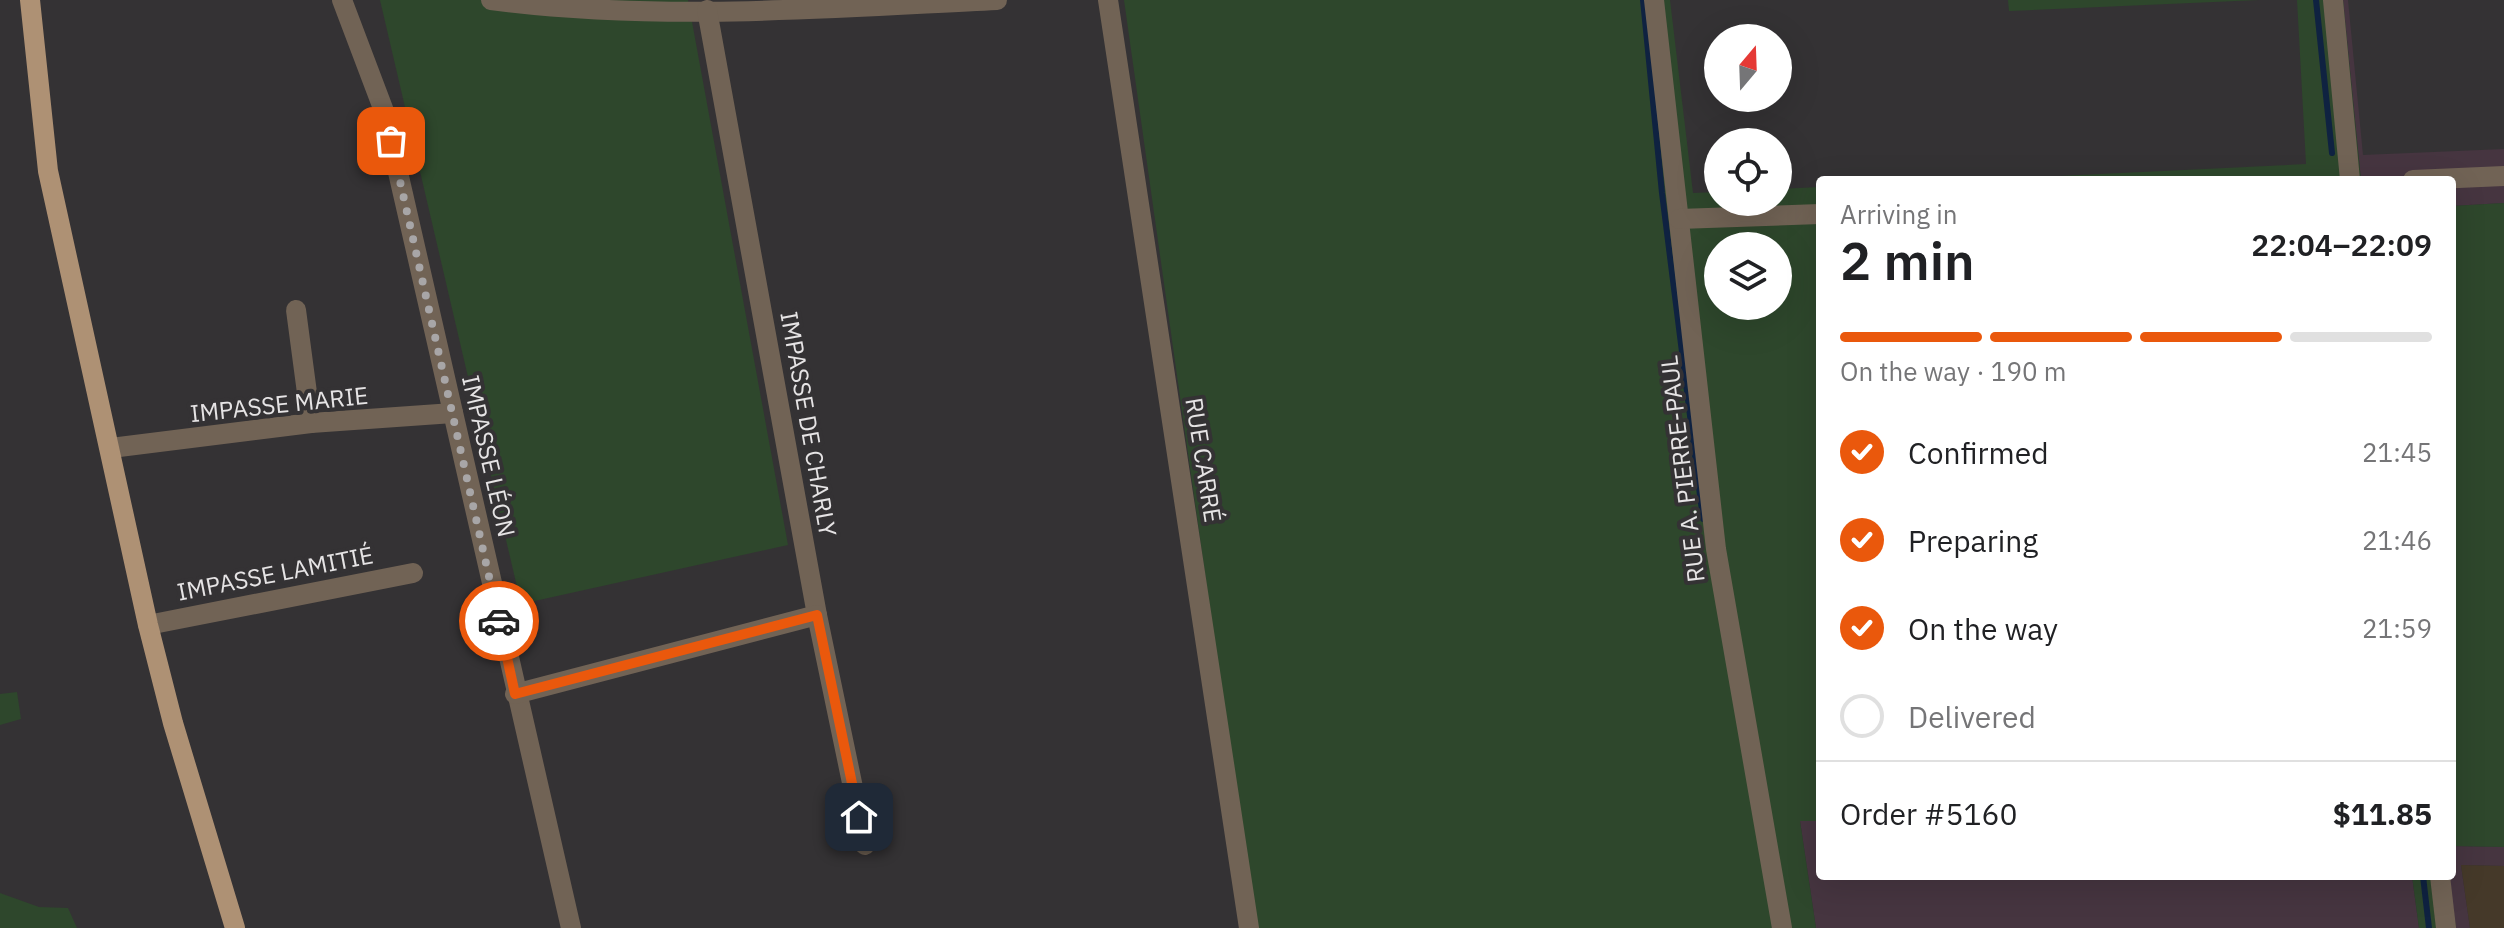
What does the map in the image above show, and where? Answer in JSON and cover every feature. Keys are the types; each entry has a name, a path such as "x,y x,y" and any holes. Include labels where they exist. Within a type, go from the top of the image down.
{"main road":[{"path":"30,0 48,171 148,625 173,723 235,928"}],"street":[{"name":"IMPASSE LÉON","path":"342,0 384,111 571,928"},
{"path":"491,0 550,8 822,12 997,0"},
{"name":"RUE CARRÉ","path":"1108,0 1249,928"},
{"name":"RUE A. PIERRE-PAUL","path":"1654,0 1716,549 1782,928"},
{"path":"2333,0 2350,176"},
{"name":"IMPASSE DE CHARLY","path":"707,10 817,615 865,845"},
{"path":"2456,178 2504,176"},
{"path":"1679,219 1816,214"},
{"path":"296,310 311,423"},
{"name":"IMPASSE MARIE","path":"111,448 311,423 453,413"},
{"name":"IMPASSE LAMITIÉ","path":"148,625 413,573"},
{"path":"515,694 817,615"},
{"path":"2440,880 2446,928"}],"shaded area":[{"path":"2343,0 2348,0 2363,155 2504,149 2504,203 2456,206 2456,176 2361,176"},
{"path":"1800,821 1816,821 1816,880 2413,880 2419,928 1816,928"},
{"path":"2456,846 2504,847 2504,866 2461,865 2470,928 2456,928 2449,880 2456,880"},
{"path":"2461,865 2504,866 2504,928 2470,928"}],"green space":[{"path":"380,0 688,0 788,545 521,604"},
{"path":"1124,0 1670,0 1693,193 1704,193 1704,216 1792,216 1792,188 1816,187 1816,821 1800,821 1816,928 1255,928"},
{"path":"2008,0 2259,0 2009,11"},
{"path":"2297,0 2343,0 2361,176 2059,176 2306,164"},
{"path":"2504,203 2504,847 2456,846 2456,206"},
{"path":"17,692 21,719 0,725 0,694"},
{"path":"2413,880 2449,880 2456,928 2419,928"},
{"path":"0,893 39,907 68,908 77,928 0,928"}],"waterway":[{"path":"1643,0 1662,193 1703,519"},
{"path":"2316,0 2332,153"},
{"path":"2423,880 2429,928"}],"way so far":[{"path":"391,141 499,621"}],"route":[{"path":"499,621 515,694 817,615 859,817"}]}
